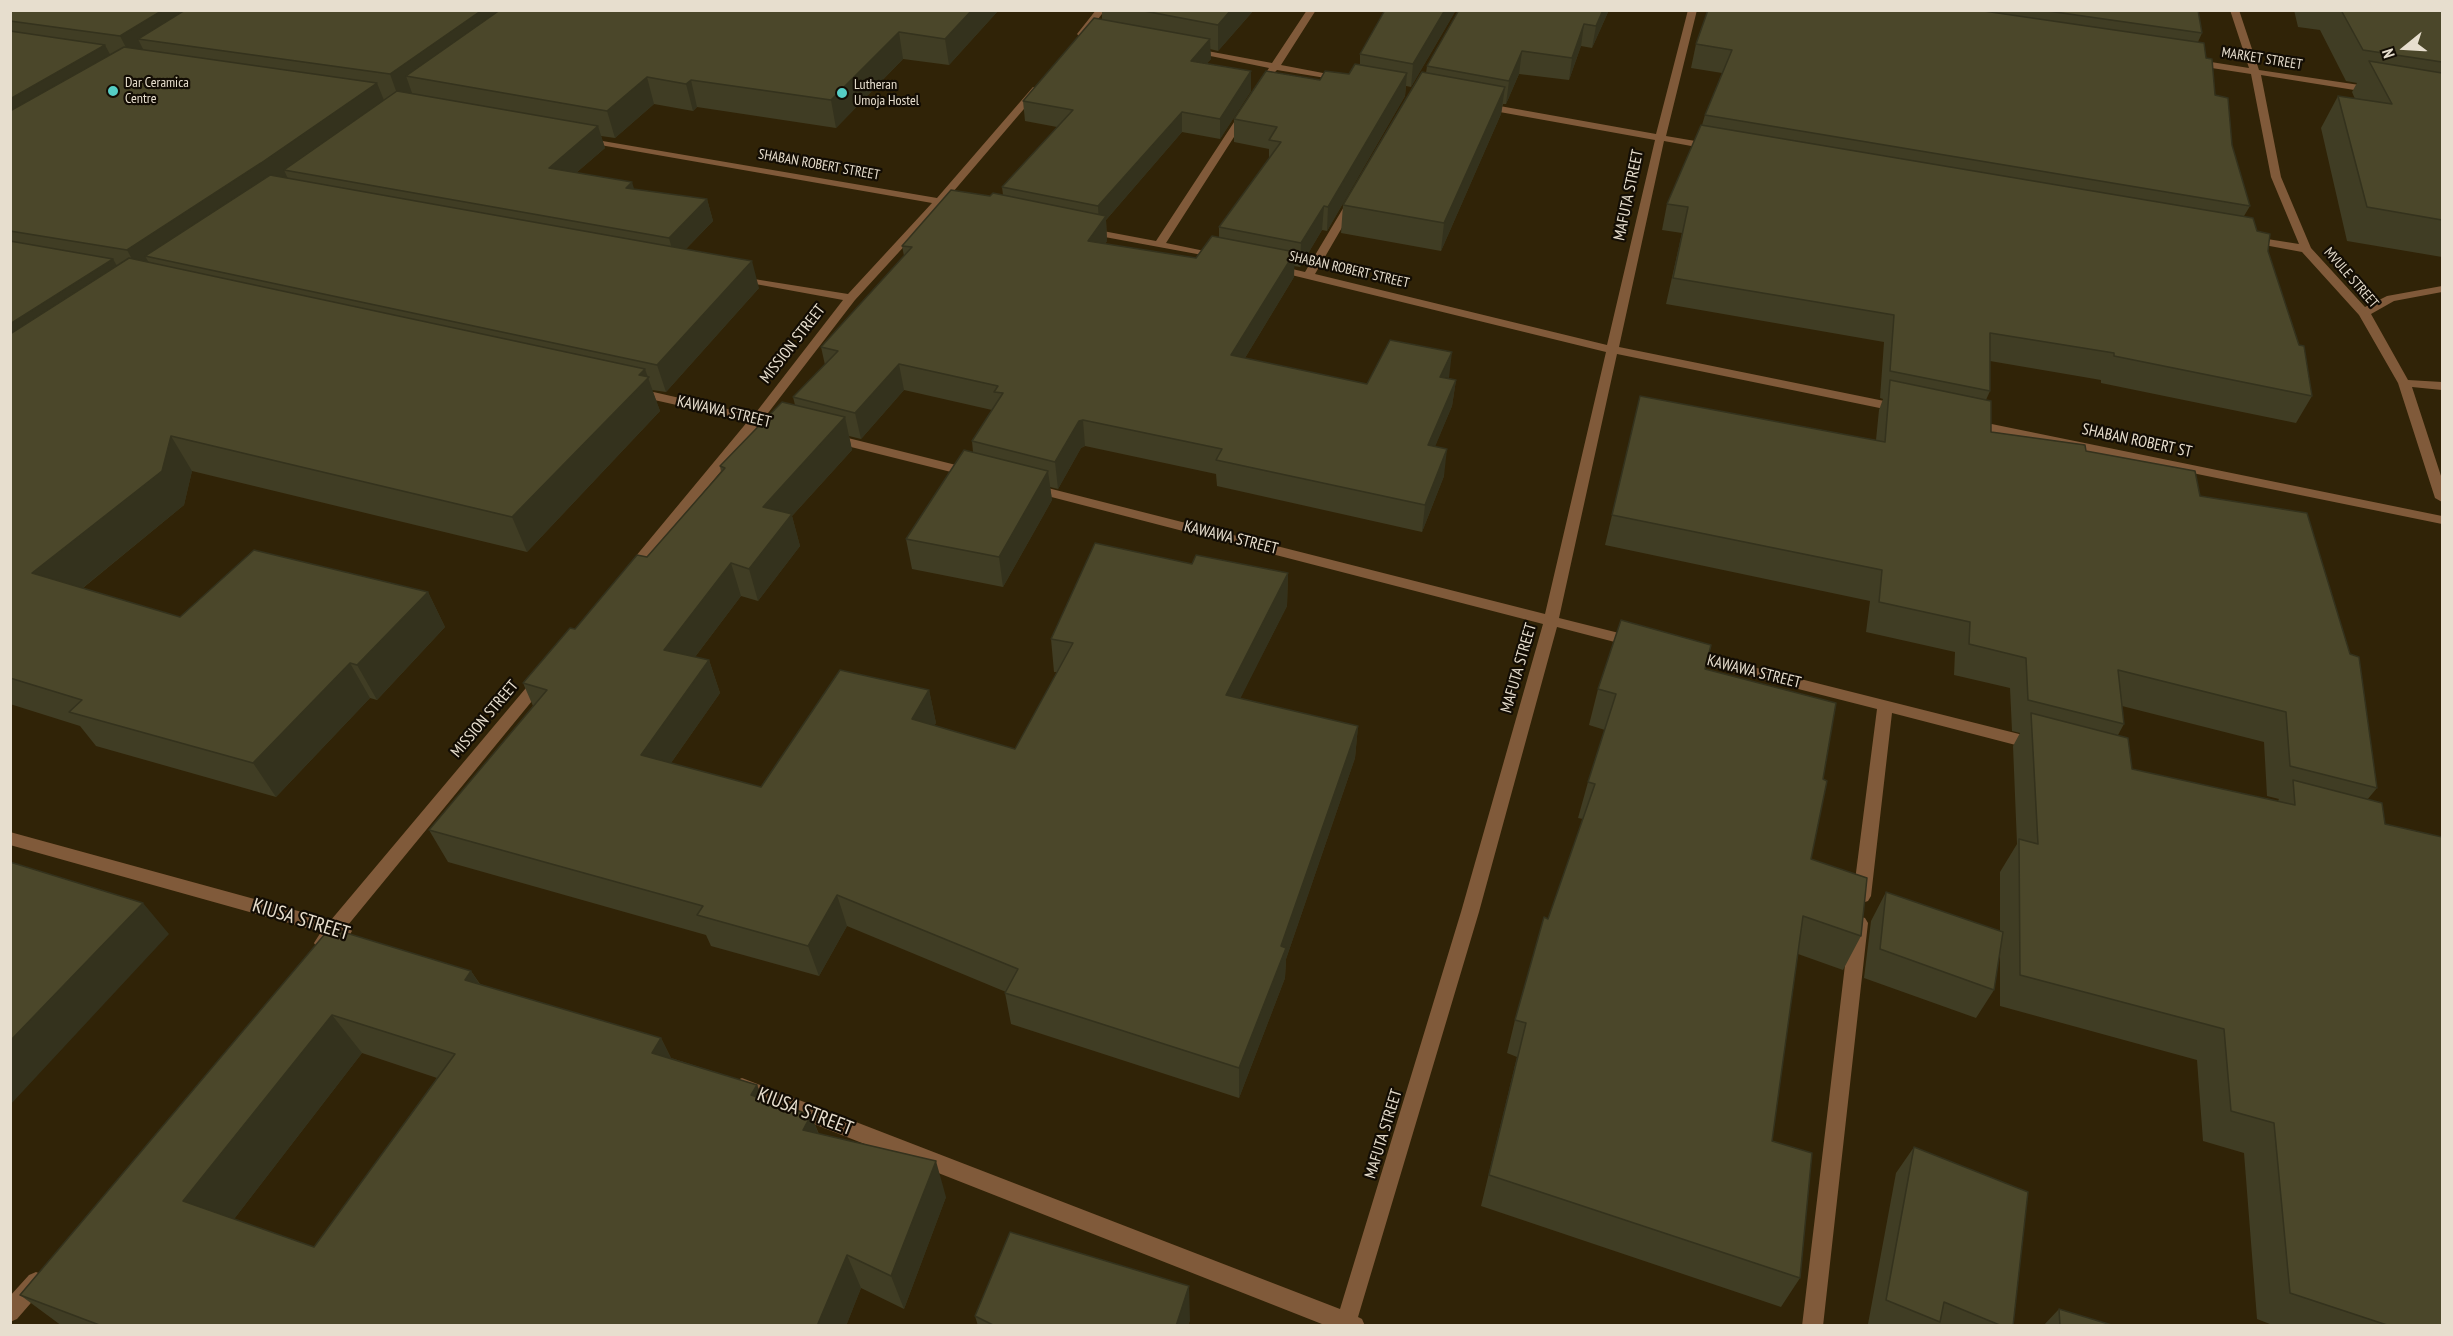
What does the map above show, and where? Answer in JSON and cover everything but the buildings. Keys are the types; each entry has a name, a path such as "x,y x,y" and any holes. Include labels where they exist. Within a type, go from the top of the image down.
{"street":[{"path":"1070,49 1090,32 1101,10"},
{"path":"1262,86 1312,10"},
{"name":"MAFUTA STREET","path":"1349,1325 1470,912 1551,621 1660,138 1693,10"},
{"name":"MVULE STREET","path":"2234,10 2255,71 2276,177 2306,249 2364,313 2404,383 2442,498"},
{"path":"1185,50 1357,82"},
{"name":"MARKET STREET","path":"2186,61 2384,92"},
{"name":"MISSION STREET","path":"622,583 757,419 851,298 1047,76"},
{"path":"1474,104 1730,150"},
{"path":"1159,245 1249,106"},
{"name":"SHABAN ROBERT STREET","path":"566,136 974,208"},
{"path":"1309,275 1356,194"},
{"path":"1078,229 1228,259"},
{"path":"2235,237 2306,249"},
{"name":"SHABAN ROBERT STREET","path":"1263,266 1309,275 1614,350"},
{"path":"723,275 851,298"},
{"path":"2364,313 2391,298 2442,290"},
{"path":"1614,350 1917,412"},
{"path":"2404,383 2442,386"},
{"name":"KAWAWA STREET","path":"619,389 792,428"},
{"name":"SHABAN ROBERT ST","path":"1964,422 2442,520"},
{"path":"815,434 987,477"},
{"name":"KAWAWA STREET","path":"1021,485 1655,647"},
{"name":"KAWAWA STREET","path":"1678,653 2056,750"},
{"name":"MISSION STREET","path":"312,956 554,665"},
{"path":"1812,1326 1885,705"},
{"name":"KIUSA STREET","path":"10,838 336,928 358,937"},
{"name":"KIUSA STREET","path":"724,1080 1349,1325"},
{"path":"10,1312 49,1266"}],"place":[{"name":"Dar Ceramica Centre","path":"113,91"},
{"name":"Lutheran Umoja Hostel","path":"842,93"}]}
